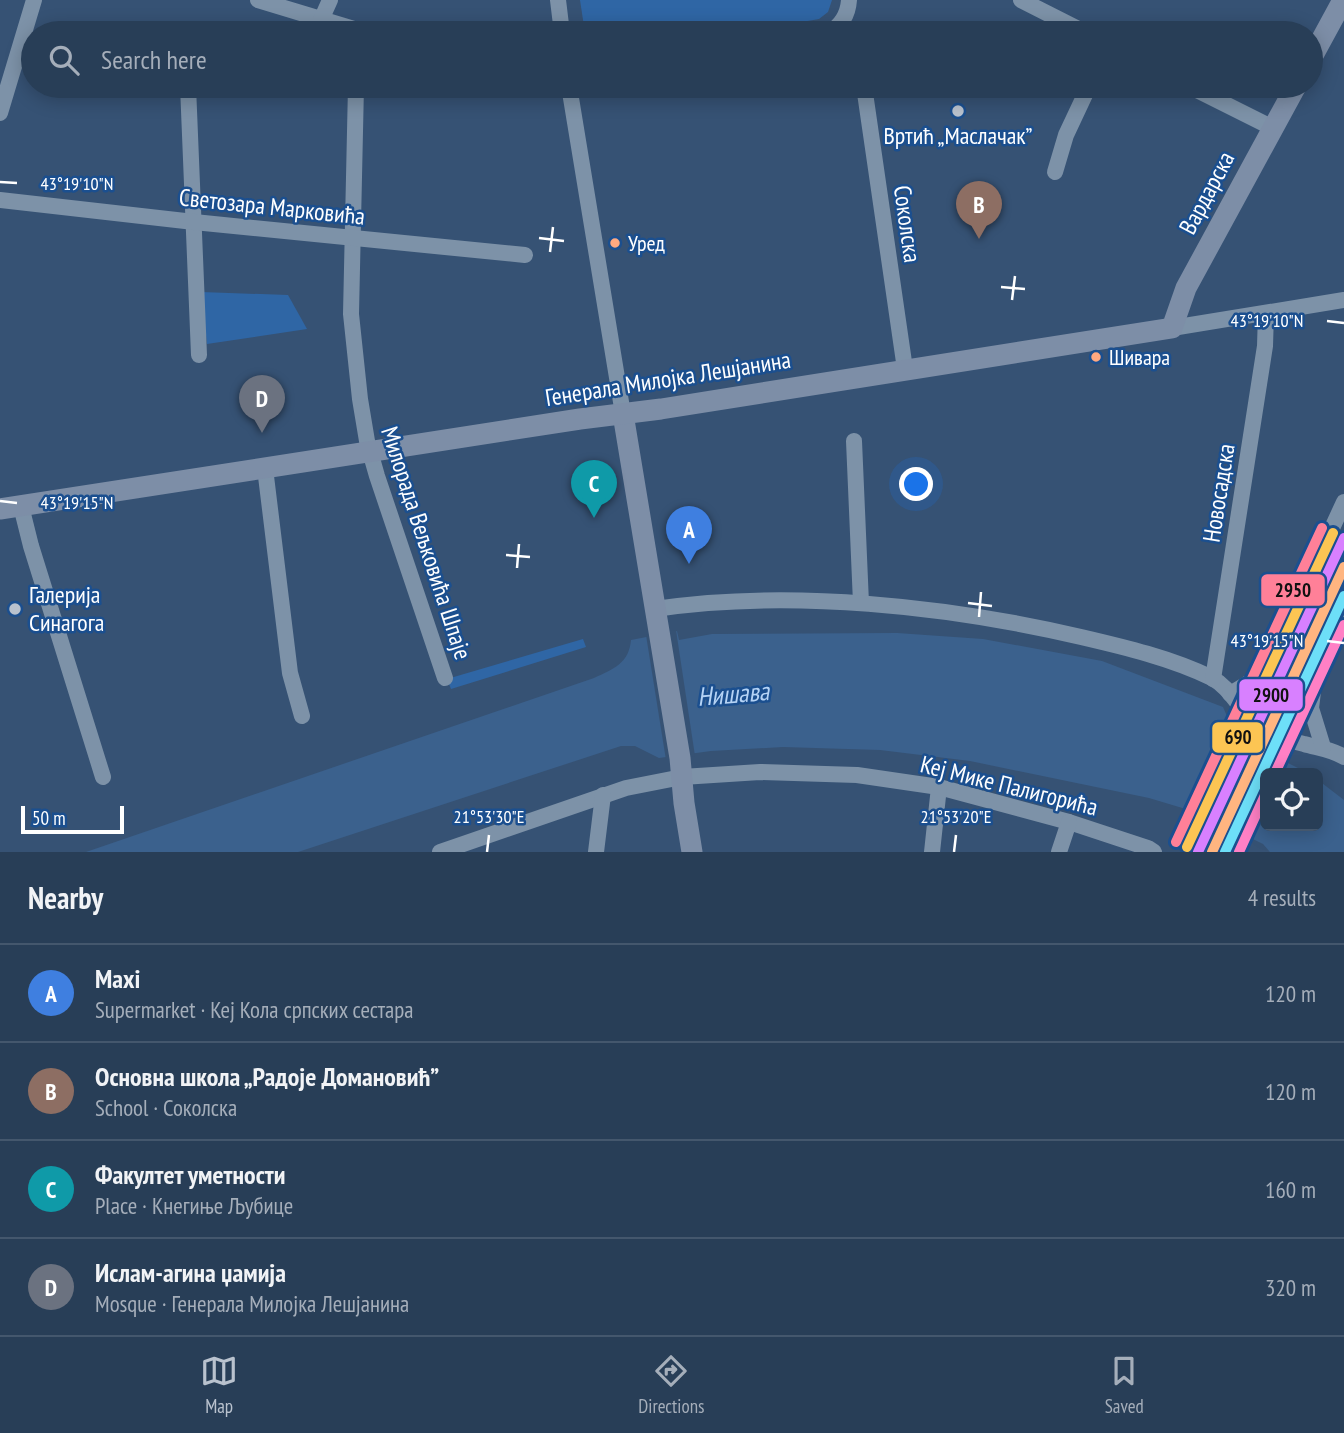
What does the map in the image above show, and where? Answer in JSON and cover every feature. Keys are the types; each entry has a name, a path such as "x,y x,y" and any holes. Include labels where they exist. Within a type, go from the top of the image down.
{"main road":[{"path":"1323,37 1343,0"},
{"name":"Вардарска","path":"1172,328 1186,288 1289,98"},
{"name":"Генерала Милојка Лешјанина","path":"0,509 1172,328"},
{"path":"623,414 681,768 692,852"}],"street":[{"path":"28,21 34,0"},
{"path":"258,0 324,21"},
{"path":"321,20 330,0"},
{"path":"558,0 561,21"},
{"path":"844,21 849,0"},
{"path":"1021,0 1062,21"},
{"path":"0,113 21,43"},
{"path":"189,98 199,355"},
{"name":"Милорада Вељковића Шпаје","path":"356,98 351,314 355,362 369,452 445,678"},
{"path":"571,98 623,414"},
{"name":"Соколска","path":"866,98 905,369"},
{"path":"1055,172 1066,135 1083,98"},
{"path":"1213,98 1273,128"},
{"name":"Светозара Марковића","path":"7,201 525,255"},
{"name":"Генерала Милојка Лешјанина","path":"1172,328 1344,300"},
{"name":"Новосадска","path":"1213,679 1265,346 1266,313"},
{"path":"855,440 861,603"},
{"path":"265,468 290,673 302,716"},
{"path":"1230,694 1260,676 1271,661 1344,502"},
{"path":"21,506 103,777"},
{"path":"655,609 712,602 861,603 935,611 1058,632 1178,664 1213,679 1230,694 1251,721 1292,741 1323,747 1344,757"},
{"path":"1323,747 1311,708 1317,667 1344,606"},
{"name":"Кеј Мике Палигорића","path":"440,852 483,844 603,795 681,768 820,773 939,787 1069,822 1154,852"},
{"path":"932,852 939,787"},
{"path":"596,852 603,795"},
{"path":"1059,852 1069,822"}],"shaded area":[{"path":"580,0 832,0 828,12 819,19 808,21 583,21"},
{"path":"201,292 288,295 307,329 207,344"},
{"path":"583,639 586,647 451,689 447,679"}],"water":[{"name":"Нишава","path":"677,631 679,640 712,634 897,633 983,639 1102,661 1223,707 1236,737 1298,768 1260,768 1260,831 1323,831 1323,784 1344,800 1344,852 1270,852 1263,844 1199,813 1149,798 970,761 880,750 783,747 711,751 659,758 635,746 621,746 298,852 86,852 594,678 624,660 631,640"}],"pier":[{"path":"676,630 695,756 666,760 646,635"},
{"path":"1247,738 1265,747 1227,831 1209,822"}],"transit line":[{"name":"2950","path":"1176,842 1322,528"},
{"name":"690","path":"1187,847 1333,533"},
{"name":"2900","path":"1198,852 1344,538"},
{"path":"1212,852 1344,567"},
{"path":"1225,852 1344,596"},
{"path":"1277,768 1344,625"},
{"path":"1239,852 1260,806"}],"place":[{"name":"Вртић „Маслачак”","path":"958,111"},
{"name":"Основна школа „Радоје Домановић”","path":"979,239"},
{"name":"Уред","path":"615,243"},
{"name":"Шивара","path":"1096,357"},
{"name":"Ислам-агина џамија","path":"262,433"},
{"name":"Факултет уметности","path":"594,518"},
{"name":"Maxi","path":"689,564"},
{"name":"Галерија Синагога","path":"15,609"}]}
